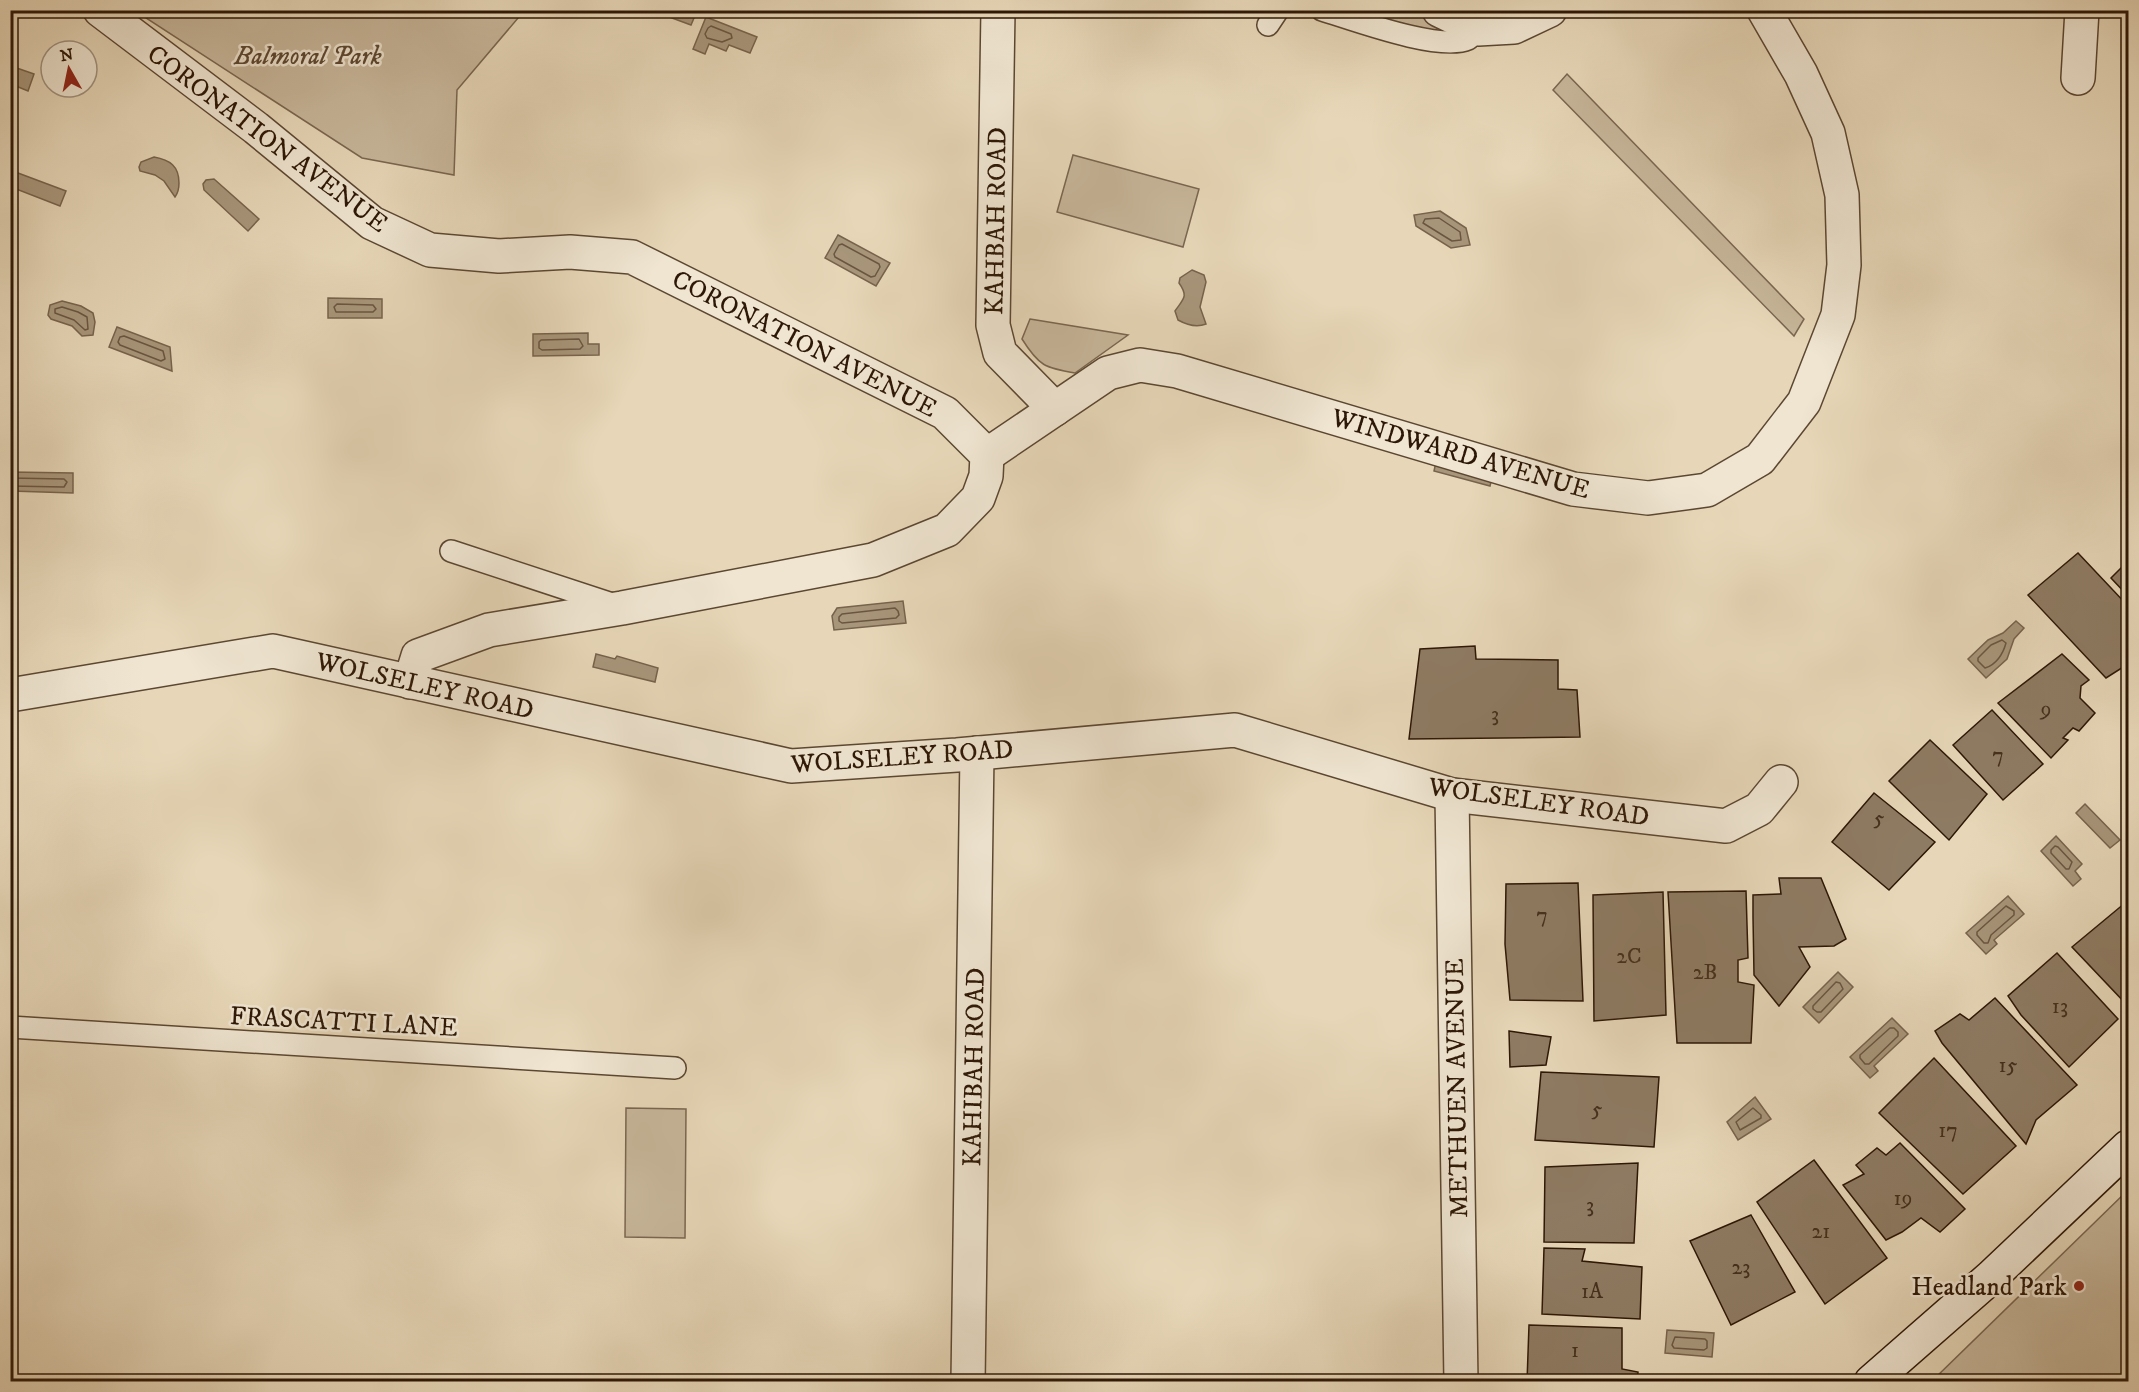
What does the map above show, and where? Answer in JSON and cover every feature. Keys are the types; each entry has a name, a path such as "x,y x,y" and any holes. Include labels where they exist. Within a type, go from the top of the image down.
{"street":[{"name":"CORONATION AVENUE","path":"100,10 256,128 372,223 430,250 499,256 570,252 632,257 945,413 987,455"},
{"name":"KAHBAH ROAD","path":"998,10 993,325 1000,353 1055,409"},
{"path":"1439,10 1478,29 1514,27 1550,10"},
{"name":"WINDWARD AVENUE","path":"987,455 1108,373 1140,365 1177,371 1573,489 1648,498 1707,490 1760,459 1804,402 1838,315 1844,265 1842,195 1828,132 1801,74 1764,10"},
{"path":"2078,78 2082,10"},
{"path":"410,682 418,656 489,630 622,608 873,560 946,530 978,498 986,476 987,455"},
{"name":"WOLSELEY ROAD","path":"10,695 273,651 791,766 977,753 1235,730 1452,795 1726,826 1760,809 1781,782"},
{"name":"KAHIBAH ROAD","path":"968,1382 977,753"},
{"name":"METHUEN AVENUE","path":"1452,795 1461,1382"},
{"path":"1871,1382 1991,1277 2128,1147"}],"lane":[{"path":"1322,10 1427,40 1469,39 1478,29"},
{"path":"451,551 622,608"},
{"name":"FRASCATTI LANE","path":"10,1027 675,1068"}],"green space":[{"name":"Balmoral Park","path":"141,11 524,11 457,90 454,175 362,158 146,18"},
{"path":"1297,11 1483,11 1465,37"},
{"path":"1567,74 1804,319 1794,336 1553,90"},
{"path":"1073,155 1199,189 1183,247 1057,212"},
{"path":"1030,319 1128,335 1075,373 1050,367 1033,355 1022,339"},
{"path":"626,1108 686,1109 685,1238 625,1237"},
{"name":"Headland Park","path":"2128,1190 2128,1381 1932,1381"}],"water":[{"path":"653,11 697,11 691,25"},
{"path":"706,17 757,37 750,53 729,45 726,51 709,44 705,54 693,49"},
{"path":"11,66 34,74 28,91 11,84"},
{"path":"154,157 169,162 175,168 179,183 175,197 164,181 155,175 140,171 141,162"},
{"path":"10,170 66,191 60,206 11,187"},
{"path":"214,179 259,219 248,231 204,190 203,184 206,180"},
{"path":"1440,211 1466,228 1470,245 1451,248 1416,226 1414,215"},
{"path":"838,235 890,263 876,286 825,258"},
{"path":"1192,270 1204,275 1206,282 1200,307 1206,324 1199,326 1188,325 1178,320 1175,311 1184,295 1179,283 1180,278"},
{"path":"328,298 382,299 382,318 328,318"},
{"path":"62,301 81,306 93,313 95,322 93,335 82,336 72,326 51,319 48,315 50,305"},
{"path":"117,327 170,347 172,371 109,347"},
{"path":"588,333 588,344 599,344 599,355 533,356 533,334"},
{"path":"1436,462 1492,477 1490,486 1434,471"},
{"path":"11,472 73,473 73,493 11,491"},
{"path":"903,601 906,623 834,630 832,616 837,608"},
{"path":"2016,621 2024,628 2014,639 2007,659 1986,678 1968,659 1988,640 2003,633"},
{"path":"596,654 615,659 617,656 658,668 655,682 593,667"},
{"path":"2085,804 2120,840 2110,848 2076,813"},
{"path":"2056,836 2082,864 2075,871 2081,879 2073,886 2041,851"},
{"path":"2008,896 2024,914 1994,940 1997,944 1986,954 1966,933"},
{"path":"1838,972 1853,987 1819,1023 1803,1007"},
{"path":"1892,1018 1908,1034 1874,1066 1878,1071 1870,1078 1850,1057"},
{"path":"1755,1097 1771,1119 1738,1140 1727,1122"},
{"path":"1667,1330 1714,1333 1712,1357 1665,1353"}],"building":[{"path":"2078,553 2128,606 2128,664 2106,678 2028,595"},
{"path":"2128,561 2128,596 2111,578"},
{"path":"1475,646 1476,659 1558,660 1558,689 1577,690 1580,737 1409,739 1420,649"},
{"path":"2062,654 2089,680 2081,686 2080,698 2095,713 2079,731 2073,728 2063,738 2068,740 2051,758 1998,703"},
{"path":"1992,710 2043,764 2003,800 1953,745"},
{"path":"1930,740 1987,794 1949,840 1889,781"},
{"path":"1874,793 1935,842 1889,890 1832,842"},
{"path":"1779,878 1821,878 1846,939 1834,946 1799,947 1810,967 1779,1006 1754,975 1753,895 1781,894"},
{"path":"1578,883 1583,1001 1510,1000 1505,944 1506,884"},
{"path":"1746,891 1748,958 1738,960 1738,982 1754,985 1751,1043 1677,1043 1668,892"},
{"path":"1663,892 1666,1015 1594,1021 1593,895"},
{"path":"2125,903 2128,907 2128,1006 2072,947"},
{"path":"2057,953 2118,1019 2069,1067 2021,1015 2008,996"},
{"path":"1995,998 2077,1085 2036,1120 2026,1144 1942,1043 1935,1031 1960,1014 1969,1020"},
{"path":"1509,1031 1551,1037 1546,1065 1510,1067"},
{"path":"1934,1058 2016,1146 1963,1194 1879,1113"},
{"path":"1541,1072 1659,1077 1654,1147 1535,1140"},
{"path":"1900,1143 1965,1209 1940,1232 1921,1218 1886,1240 1843,1185 1864,1174 1856,1165 1877,1148 1886,1155"},
{"path":"1814,1160 1887,1258 1825,1304 1757,1202"},
{"path":"1638,1163 1634,1243 1544,1242 1545,1167"},
{"path":"1751,1215 1795,1292 1731,1325 1690,1241"},
{"path":"1544,1248 1585,1249 1582,1261 1642,1267 1640,1319 1542,1314"},
{"path":"1529,1325 1622,1328 1622,1369 1638,1372 1637,1382 1527,1382"}],"place":[{"name":"Headland Park","path":"2079,1286"}]}
